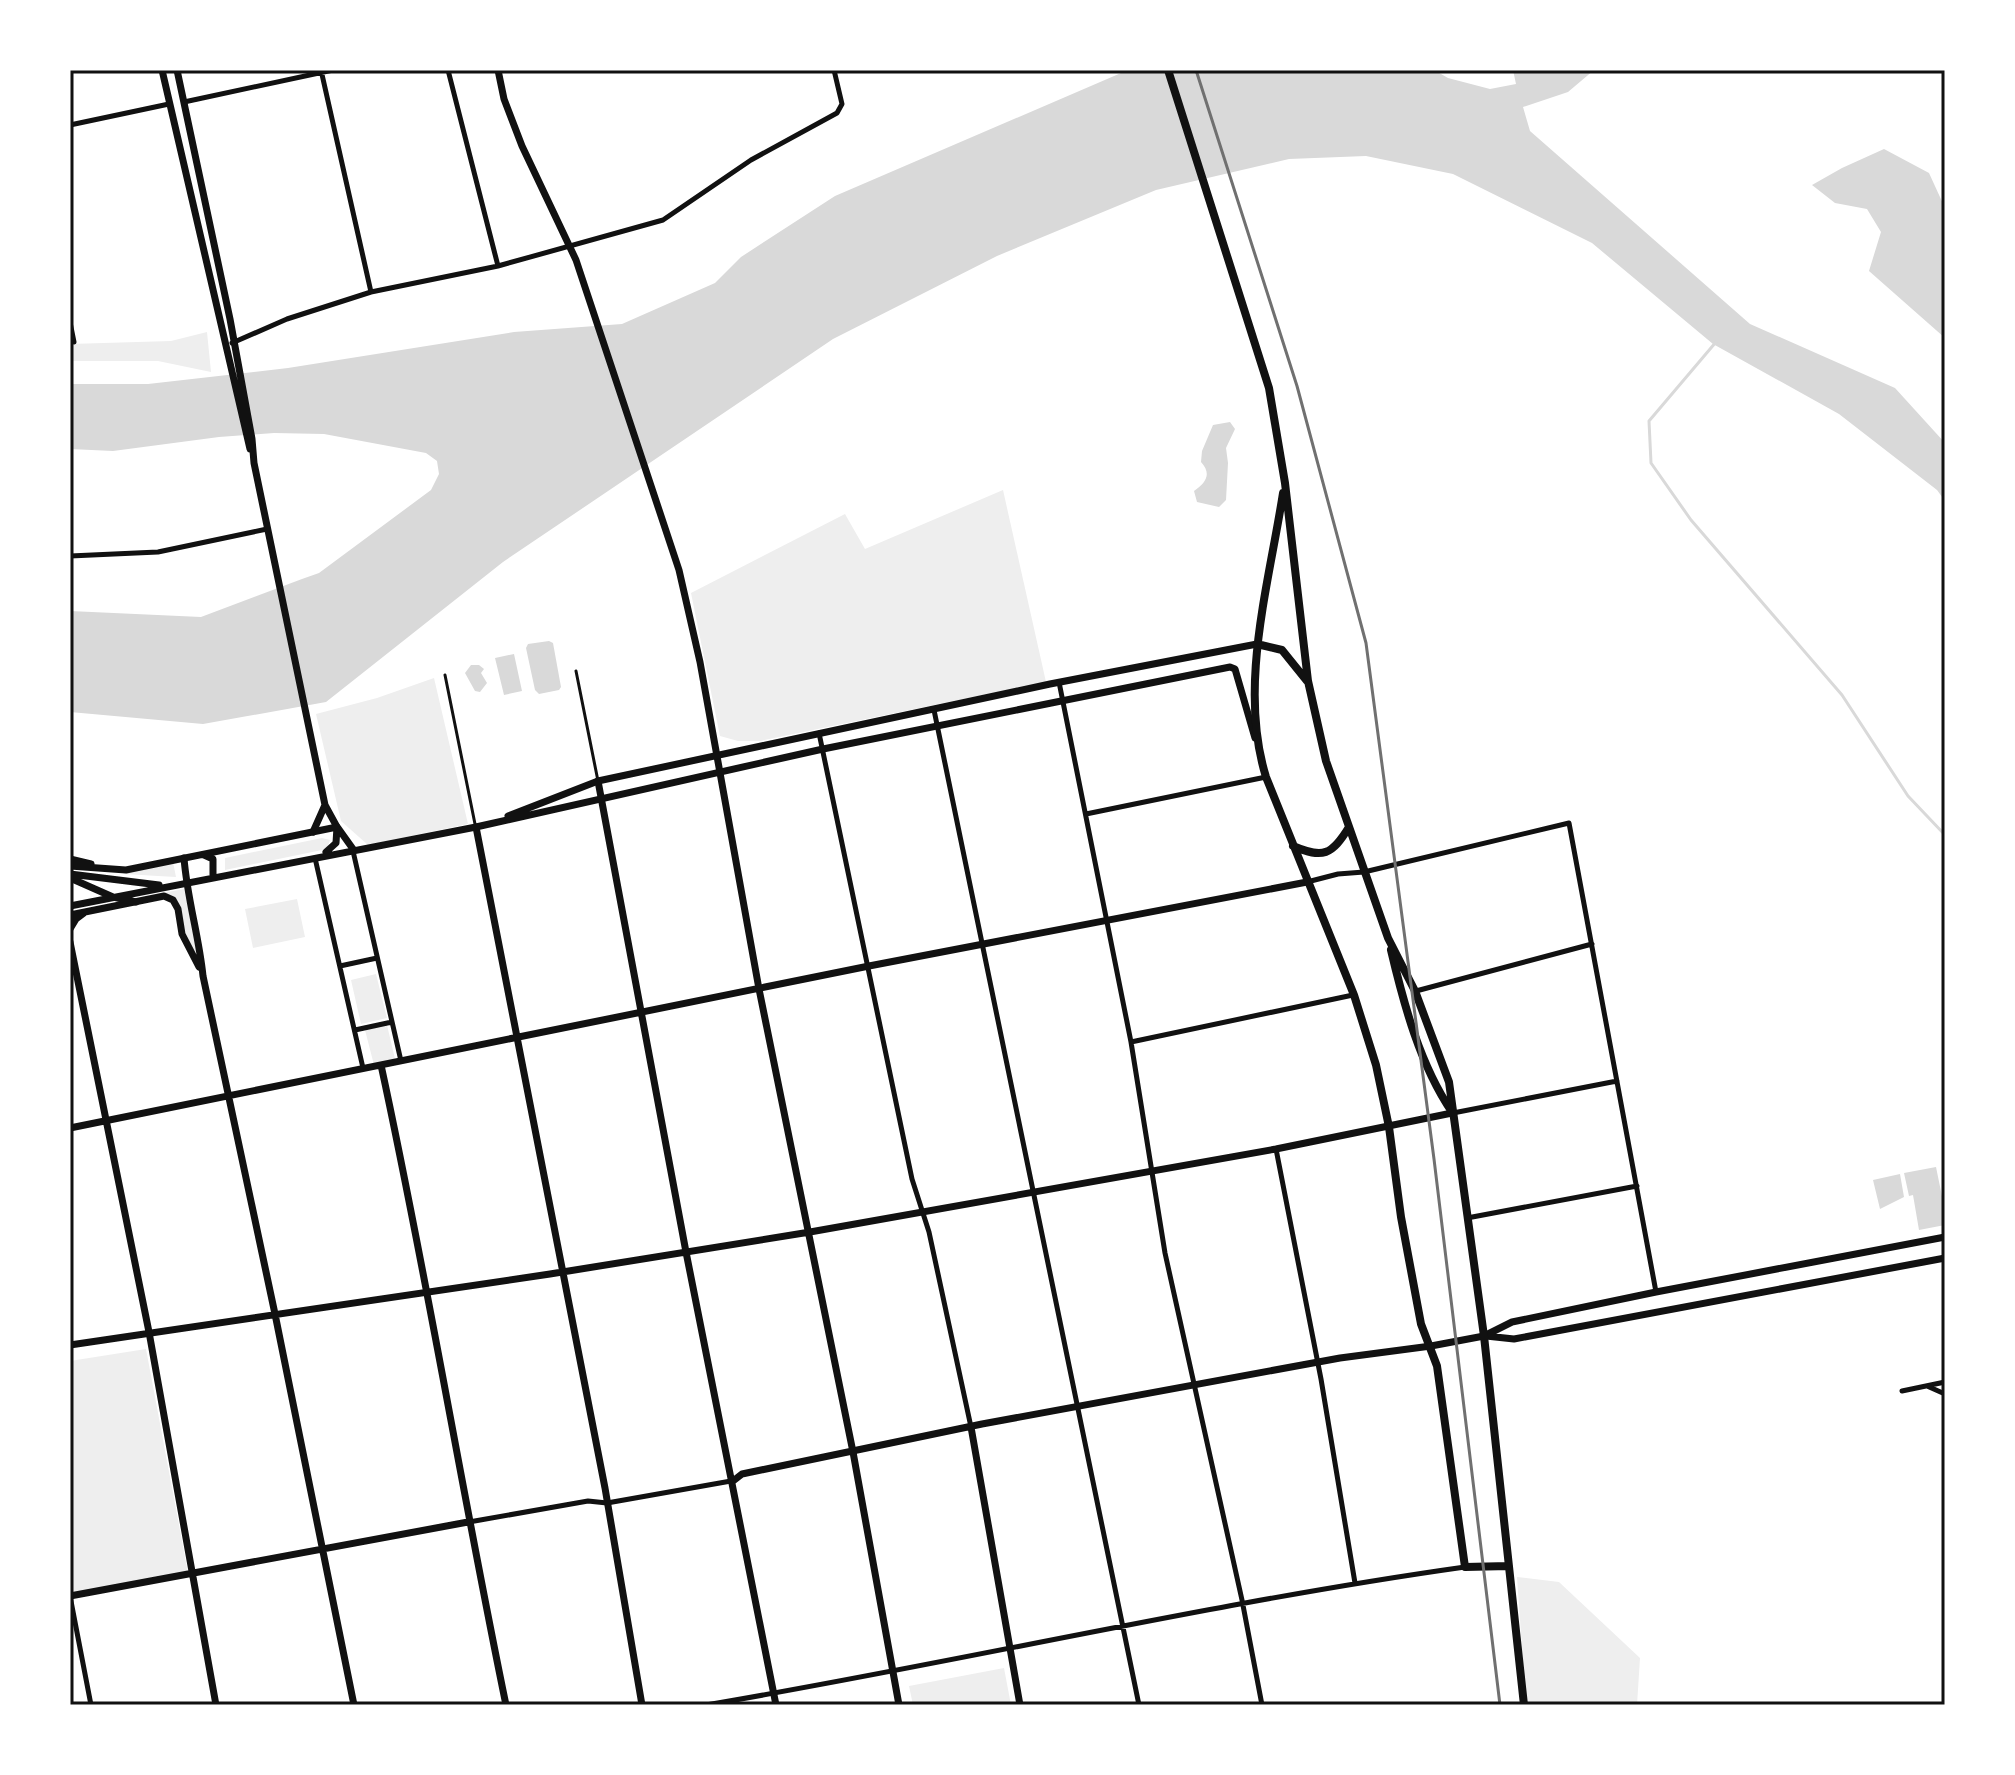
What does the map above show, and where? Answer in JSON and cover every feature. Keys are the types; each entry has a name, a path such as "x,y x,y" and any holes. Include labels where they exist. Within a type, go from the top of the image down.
{"main road":[{"path":"1168,70 1269,388 1285,483 1308,681 1326,761 1388,938 1415,991 1449,1082 1484,1336 1524,1705"},
{"path":"1285,483 1257,644 1256,739 1266,777 1354,995 1376,1065 1421,1324 1437,1366 1465,1567 1509,1566"},
{"path":"1257,644 1282,650 1308,681"},
{"path":"1293,846 1313,854 1328,852 1338,845 1349,827"},
{"path":"1388,938 1401,996 1436,1088 1452,1113"}],"street":[{"path":"162,70 224,346 234,370 250,440 325,805 353,849 401,1061"},
{"path":"177,70 234,343 234,370"},
{"path":"184,102 333,70"},
{"path":"448,70 498,266"},
{"path":"498,70 513,122 576,260 679,570 700,662 759,989 810,1232 899,1705"},
{"path":"321,71 371,292"},
{"path":"224,346 287,319 371,292 498,266 663,220 751,160 837,113 842,104 834,71"},
{"path":"70,125 169,104"},
{"path":"70,322 74,342"},
{"path":"70,556 158,552 267,529"},
{"path":"494,823 598,781 1059,682 1257,644"},
{"path":"70,906 476,827 823,749 1233,667 1256,739"},
{"path":"1059,682 1131,1042 1165,1253 1243,1603 1262,1705"},
{"path":"934,710 1139,1705"},
{"path":"819,733 912,1179 923,1213 971,1427 1020,1705"},
{"path":"1086,814 1266,777"},
{"path":"598,781 686,1252 776,1705"},
{"path":"313,832 325,805"},
{"path":"70,1128 869,966 1338,874 1364,872 1569,823 1656,1292"},
{"path":"70,866 117,870 337,827"},
{"path":"315,857 336,843 337,827"},
{"path":"476,827 607,1503 642,1705"},
{"path":"204,855 213,859 213,876"},
{"path":"315,857 363,1068"},
{"path":"184,858 227,1098 275,1314 354,1705"},
{"path":"70,859 117,870"},
{"path":"70,876 166,886"},
{"path":"70,876 113,897 136,902"},
{"path":"70,915 164,896 173,900 178,909 182,934 203,976"},
{"path":"70,929 76,919 86,912"},
{"path":"70,942 149,1332 216,1705"},
{"path":"1415,991 1592,944"},
{"path":"340,966 377,958"},
{"path":"1131,1042 1354,995"},
{"path":"355,1030 392,1022"},
{"path":"381,1065 428,1292 468,1522 506,1705"},
{"path":"70,1345 562,1272 923,1213 1276,1149 1617,1081"},
{"path":"1276,1149 1355,1583"},
{"path":"1467,1218 1637,1186"},
{"path":"91,1705 70,1596 588,1501 607,1503 733,1481 742,1474 971,1427 1317,1362 1484,1336 1512,1322 1945,1237"},
{"path":"1859,1254 1864,1273"},
{"path":"1484,1336 1514,1339 1945,1258"},
{"path":"1902,1391 1945,1382"},
{"path":"1926,1386 1945,1394"},
{"path":"706,1705 1243,1603 1465,1567"}],"lane":[{"path":"576,671 598,781"},
{"path":"445,675 476,827"}],"shaded area":[{"path":"1128,70 1434,70 1448,78 1490,89 1516,84 1513,70 1594,70 1568,92 1523,107 1530,131 1750,324 1895,388 1945,443 1945,501 1937,490 1839,414 1713,344 1592,243 1453,174 1366,156 1289,159 1156,190 997,256 833,339 503,562 326,702 203,724 70,712 70,611 201,617 319,573 431,490 439,474 437,461 426,453 324,434 274,433 219,437 113,451 70,449 70,384 148,384 288,368 514,332 622,324 715,283 741,257 835,196"},
{"path":"1884,149 1929,173 1945,208 1945,338 1869,271 1881,232 1867,209 1835,203 1812,185"},
{"path":"207,332 211,372 158,361 70,361 70,344 171,341"},
{"path":"1230,422 1235,429 1226,448 1226,500 1219,507 1197,502 1194,491 1202,485 1207,474 1201,462 1202,451 1213,425"},
{"path":"1003,490 1046,682 760,741 738,741 720,736 691,593 845,514 865,549"},
{"path":"553,643 561,687 539,694 535,690 526,648 528,644"},
{"path":"514,654 522,691 504,695 495,658"},
{"path":"471,665 484,669 481,673 487,683 480,692 475,691 465,673"},
{"path":"434,678 468,824 368,845 341,821 316,714 377,698"},
{"path":"322,838 330,840 327,849 225,870 225,858"},
{"path":"173,862 176,877 123,874"},
{"path":"184,889 199,961 182,925 181,912 162,893"},
{"path":"297,899 305,937 253,948 245,909"},
{"path":"376,974 387,1018 361,1024 351,980"},
{"path":"387,1025 395,1059 374,1065 365,1030"},
{"path":"1936,1167 1945,1225 1919,1230 1913,1195 1909,1196 1904,1173"},
{"path":"1900,1174 1904,1197 1880,1209 1873,1180"},
{"path":"146,1349 188,1573 70,1595 70,1361"},
{"path":"1517,1577 1559,1582 1640,1658 1637,1705 1526,1705"},
{"path":"1004,1668 1011,1705 913,1705 909,1686"}],"waterway":[{"path":"1716,342 1649,421 1651,463 1691,520 1842,695 1908,796 1945,835"}],"railway":[{"path":"1196,70 1297,386 1366,643 1434,1159 1500,1705"}]}
